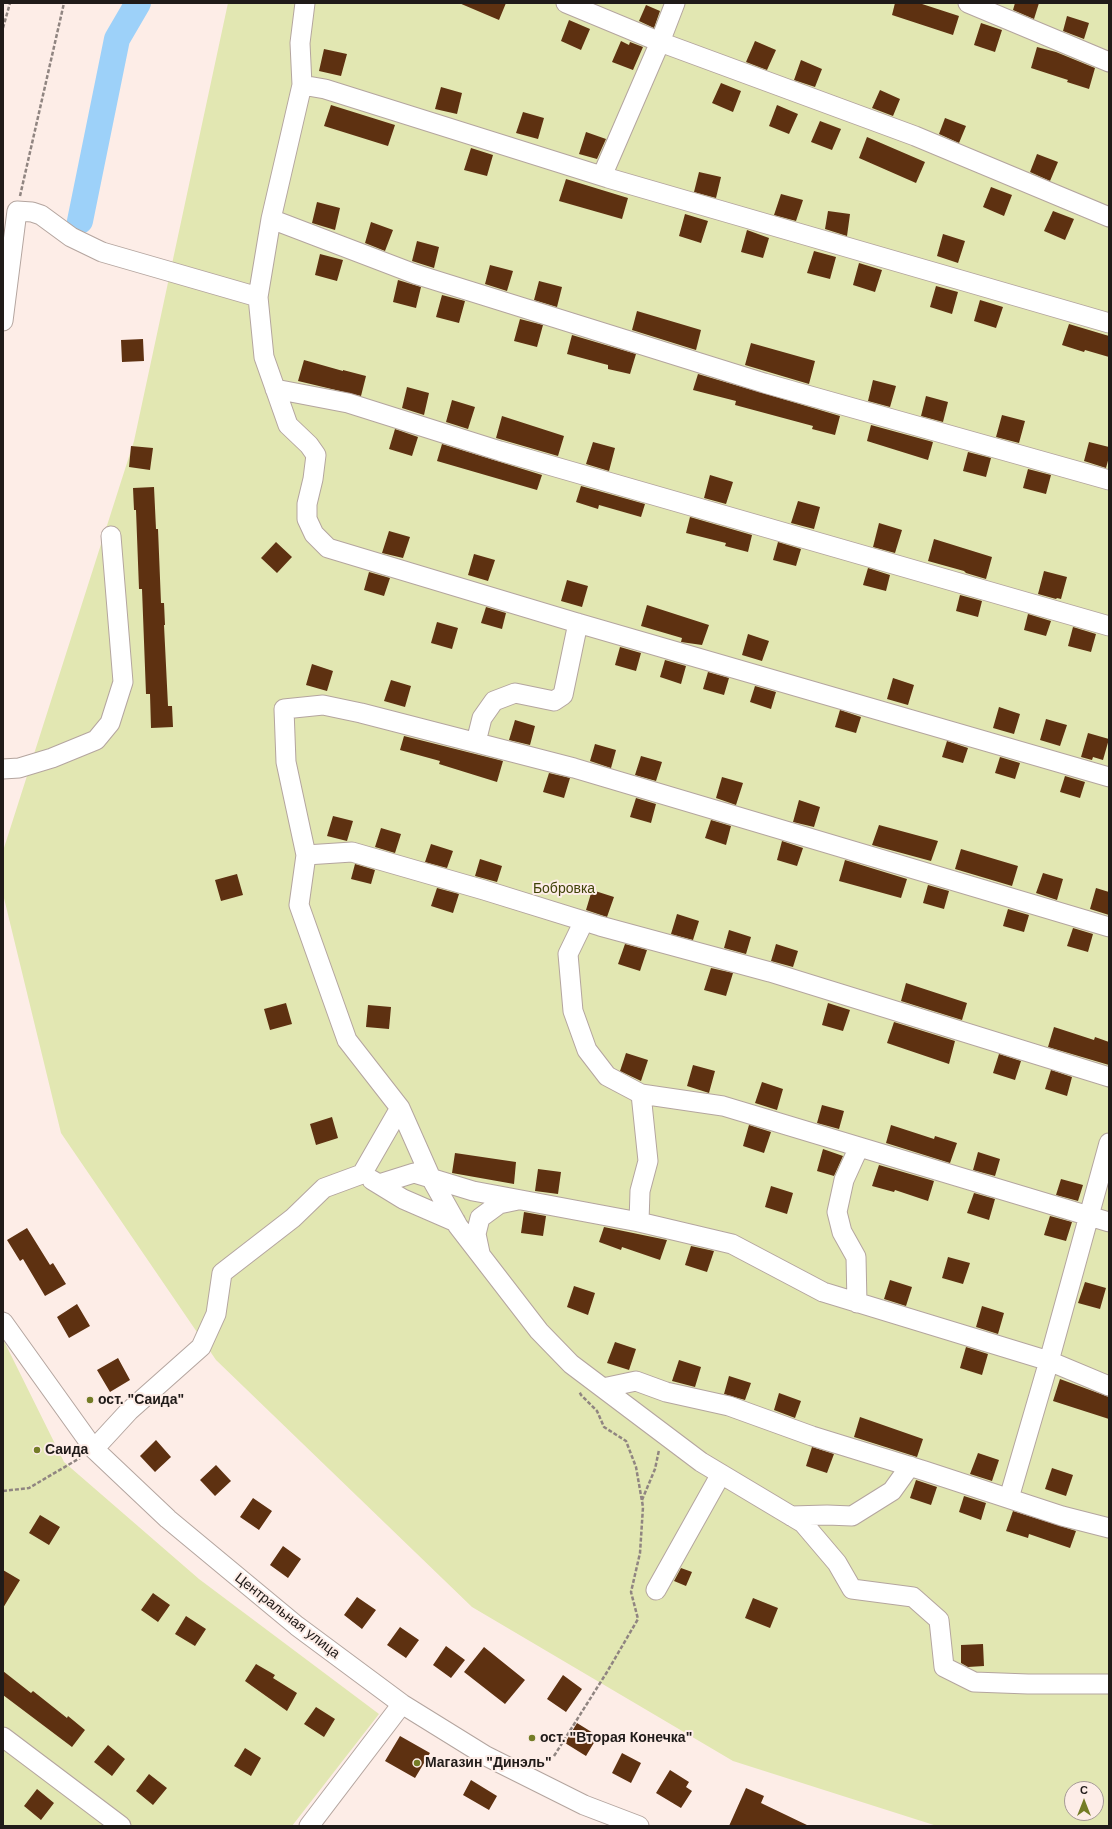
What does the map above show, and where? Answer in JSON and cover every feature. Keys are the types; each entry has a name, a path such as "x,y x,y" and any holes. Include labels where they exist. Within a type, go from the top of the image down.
{"street":[{"path":"306,3 300,43 302,85 271,219 258,297 264,357 288,425 309,445 316,456 313,479 307,504 307,519 314,534 328,548 578,623 1109,777"},
{"path":"566,3 660,42 915,136 1109,217"},
{"path":"602,176 660,42 675,3"},
{"path":"968,3 1109,62"},
{"path":"302,85 325,89 602,176 1109,323"},
{"path":"3,321 17,211 32,212 41,215 71,237 102,252 258,297"},
{"path":"271,219 438,282 764,383 1109,480"},
{"path":"275,389 348,403 500,451 1109,626"},
{"path":"3,769 19,768 52,758 96,740 110,722 123,682 111,536"},
{"path":"476,742 482,718 494,701 515,693 554,701 563,695 578,623"},
{"path":"1109,927 574,768 476,742 323,705 284,709 286,762 306,855 299,905 347,1040 400,1108 431,1178 456,1222 538,1331 571,1364 701,1462 803,1523 837,1563 852,1589 913,1597 939,1620 944,1667 974,1682 1109,1684"},
{"path":"306,855 352,852 484,890 584,921 770,972 1109,1077"},
{"path":"584,921 568,954 573,1011 587,1050 607,1076 641,1094 723,1106 1109,1222"},
{"path":"639,1222 640,1191 648,1161 641,1094"},
{"path":"94,1449 129,1411 201,1347 216,1314 222,1273 293,1218 324,1188 362,1174 400,1108"},
{"path":"1009,1498 1049,1361 1109,1143"},
{"path":"858,1303 856,1257 842,1232 837,1212 844,1180 859,1147"},
{"path":"379,1184 414,1173 473,1191 639,1222 732,1244 823,1292 1049,1361 1109,1386"},
{"path":"362,1174 402,1199 456,1222"},
{"path":"480,1255 476,1234 480,1218 499,1204 521,1199"},
{"name":"Центральная улица","path":"3,1322 94,1449 168,1519 297,1626 402,1704 486,1756 584,1805 639,1826"},
{"path":"603,1388 636,1381 666,1392 729,1406 812,1436 910,1466 1062,1516 1109,1528"},
{"path":"791,1516 852,1516 892,1491 910,1466"},
{"path":"656,1590 721,1474"},
{"path":"309,1826 402,1704"},
{"path":"3,1737 121,1826"}],"path":[{"path":"3,28 10,3"},
{"path":"17,211 64,3"},
{"path":"554,1756 607,1672 638,1619 630,1592 640,1553 643,1507 636,1467 626,1441 604,1427 597,1411 581,1395 577,1388"},
{"path":"642,1500 658,1458 658,1429"},
{"path":"3,1491 29,1488 94,1449"}],"green space":[{"name":"Бобровка","path":"228,3 1109,3 1109,1826 937,1826 733,1761 472,1607 216,1360 61,1133 3,894 3,851 134,441"},
{"path":"3,1339 64,1462 199,1579 379,1714 292,1826 3,1826"}],"building":[{"path":"459,3 506,3 499,20"},
{"path":"895,3 919,3 959,16 953,35 892,15"},
{"path":"1015,3 1039,3 1034,19 1013,10"},
{"path":"646,5 660,11 654,28 639,21"},
{"path":"1067,16 1089,23 1084,39 1063,31"},
{"path":"569,20 590,29 581,50 561,41"},
{"path":"981,23 1002,30 995,52 974,45"},
{"path":"621,41 629,45 630,42 643,47 633,70 612,62"},
{"path":"755,41 776,50 767,70 746,62"},
{"path":"1037,47 1056,52 1095,68 1089,89 1067,82 1068,80 1031,68"},
{"path":"324,49 347,54 341,76 319,71"},
{"path":"801,60 822,69 815,87 794,80"},
{"path":"721,83 741,91 733,112 712,103"},
{"path":"441,87 462,93 457,114 435,109"},
{"path":"880,90 900,99 893,116 872,108"},
{"path":"331,105 395,125 388,146 324,126"},
{"path":"777,105 798,114 789,134 769,126"},
{"path":"523,112 544,118 538,139 516,133"},
{"path":"945,118 966,126 959,143 939,134"},
{"path":"820,121 841,129 832,150 811,142"},
{"path":"586,132 606,139 597,159 579,154"},
{"path":"867,137 925,162 916,183 859,158"},
{"path":"471,148 493,155 487,176 464,170"},
{"path":"1037,154 1058,162 1050,181 1030,172"},
{"path":"699,172 721,177 716,198 694,192"},
{"path":"566,179 628,198 622,219 559,201"},
{"path":"991,187 1012,195 1004,216 983,207"},
{"path":"781,194 803,200 796,221 774,215"},
{"path":"317,202 340,208 335,230 312,223"},
{"path":"828,211 850,214 847,236 825,229"},
{"path":"1053,211 1074,219 1065,240 1044,231"},
{"path":"685,214 708,221 701,243 679,236"},
{"path":"371,222 393,230 385,251 365,243"},
{"path":"747,230 769,238 763,258 741,252"},
{"path":"943,234 965,241 958,263 937,256"},
{"path":"417,241 439,247 434,268 412,261"},
{"path":"814,251 836,257 830,279 807,273"},
{"path":"320,254 343,260 337,281 315,275"},
{"path":"859,263 882,270 875,292 853,285"},
{"path":"490,265 513,271 507,291 485,284"},
{"path":"398,280 421,287 416,308 393,302"},
{"path":"539,281 562,287 557,307 534,300"},
{"path":"936,286 958,292 952,314 930,307"},
{"path":"442,295 465,301 459,323 436,317"},
{"path":"980,300 1003,307 996,328 974,321"},
{"path":"637,311 701,330 696,350 632,330"},
{"path":"520,319 543,325 537,347 514,341"},
{"path":"1069,324 1109,336 1109,357 1085,350 1084,352 1062,345"},
{"path":"572,335 636,354 630,374 608,369 608,365 567,354"},
{"path":"143,339 144,361 122,362 121,340"},
{"path":"751,343 815,361 809,384 745,365"},
{"path":"304,360 366,376 361,396 298,381"},
{"path":"698,374 840,416 835,435 812,429 813,426 735,405 736,401 693,390"},
{"path":"873,380 896,386 890,407 868,401"},
{"path":"407,387 429,393 424,415 402,408"},
{"path":"926,396 948,402 943,422 921,416"},
{"path":"452,400 475,407 468,429 446,422"},
{"path":"1002,415 1025,421 1019,443 996,437"},
{"path":"502,416 564,436 558,456 496,438"},
{"path":"871,425 933,442 928,460 867,441"},
{"path":"395,429 418,437 412,456 389,449"},
{"path":"593,442 615,448 609,471 586,464"},
{"path":"1089,442 1109,447 1109,457 1106,468 1084,461"},
{"path":"442,444 542,475 537,490 437,461"},
{"path":"131,446 153,448 150,470 129,467"},
{"path":"968,452 991,458 986,477 963,471"},
{"path":"1028,469 1051,475 1046,494 1023,488"},
{"path":"710,475 733,482 726,504 704,498"},
{"path":"581,486 645,504 641,517 599,505 598,509 576,502"},
{"path":"154,487 156,529 158,529 161,603 164,603 168,706 172,706 173,727 151,728 150,694 146,694 142,589 139,589 136,510 134,510 133,488"},
{"path":"798,501 820,507 814,529 791,523"},
{"path":"690,517 752,535 748,552 725,546 726,543 686,533"},
{"path":"879,523 902,530 895,553 873,547"},
{"path":"389,531 410,537 403,558 382,553"},
{"path":"934,539 992,557 986,579 928,561"},
{"path":"276,542 292,557 277,573 261,558"},
{"path":"778,542 801,549 796,566 773,560"},
{"path":"474,554 495,560 488,581 468,575"},
{"path":"868,568 890,575 886,591 863,585"},
{"path":"1044,571 1067,577 1061,599 1038,594"},
{"path":"369,572 390,578 384,596 364,590"},
{"path":"567,580 588,586 582,607 561,601"},
{"path":"960,595 982,601 978,617 956,611"},
{"path":"647,605 709,625 702,645 681,642 682,638 641,626"},
{"path":"486,607 506,613 502,629 481,623"},
{"path":"1028,614 1051,621 1046,636 1024,630"},
{"path":"437,622 458,628 452,649 431,643"},
{"path":"1073,627 1096,634 1091,652 1068,646"},
{"path":"748,634 769,641 762,661 742,655"},
{"path":"620,647 641,653 636,671 615,665"},
{"path":"665,660 686,666 681,684 660,677"},
{"path":"312,664 333,671 327,691 306,685"},
{"path":"708,672 729,678 724,695 703,689"},
{"path":"893,678 914,685 908,705 887,699"},
{"path":"391,680 411,686 405,707 384,701"},
{"path":"755,686 776,692 771,709 750,702"},
{"path":"999,707 1020,714 1014,734 993,728"},
{"path":"840,710 861,717 856,733 835,727"},
{"path":"1046,719 1067,725 1060,746 1040,740"},
{"path":"515,720 535,726 530,745 509,740"},
{"path":"1088,733 1109,739 1103,760 1093,757 1092,760 1081,757"},
{"path":"404,736 503,761 497,782 439,764 440,761 400,750"},
{"path":"947,741 968,748 963,763 942,757"},
{"path":"595,744 616,750 611,768 590,761"},
{"path":"641,756 662,762 656,781 635,775"},
{"path":"1000,757 1020,763 1015,779 995,773"},
{"path":"549,773 570,778 564,798 543,792"},
{"path":"1065,776 1085,782 1080,798 1060,792"},
{"path":"722,777 743,783 736,805 716,798"},
{"path":"636,798 656,804 651,823 630,817"},
{"path":"799,800 820,807 814,827 793,822"},
{"path":"333,816 353,821 347,841 327,836"},
{"path":"711,820 731,826 726,845 705,838"},
{"path":"879,825 938,841 931,861 872,845"},
{"path":"381,828 401,834 395,853 375,847"},
{"path":"782,841 803,848 797,866 777,860"},
{"path":"431,844 453,851 447,868 425,862"},
{"path":"961,849 1018,866 1012,886 955,869"},
{"path":"480,859 502,866 497,882 475,876"},
{"path":"845,860 907,879 901,898 839,881"},
{"path":"355,864 375,870 371,884 351,879"},
{"path":"1043,873 1063,879 1057,900 1036,893"},
{"path":"237,874 243,895 221,901 215,880"},
{"path":"928,885 949,891 944,909 923,903"},
{"path":"437,888 459,894 453,913 431,906"},
{"path":"1096,888 1109,892 1109,915 1090,909"},
{"path":"592,890 614,897 607,917 586,910"},
{"path":"1008,909 1029,915 1024,932 1003,926"},
{"path":"677,914 699,921 693,940 671,934"},
{"path":"1073,928 1093,934 1088,952 1067,946"},
{"path":"729,930 751,937 746,954 724,948"},
{"path":"625,944 647,950 640,971 618,964"},
{"path":"776,944 798,951 793,967 771,961"},
{"path":"711,968 733,973 726,996 704,990"},
{"path":"906,983 967,1003 962,1020 901,1001"},
{"path":"286,1003 292,1024 270,1030 264,1009"},
{"path":"828,1003 850,1010 843,1031 822,1025"},
{"path":"368,1005 391,1007 389,1029 366,1027"},
{"path":"894,1022 955,1041 949,1064 887,1043"},
{"path":"1054,1027 1094,1040 1095,1037 1109,1042 1109,1065 1048,1047"},
{"path":"626,1053 648,1060 641,1081 620,1071"},
{"path":"999,1054 1021,1061 1015,1080 993,1073"},
{"path":"693,1065 715,1071 709,1093 687,1086"},
{"path":"1051,1070 1072,1077 1067,1096 1045,1089"},
{"path":"762,1082 783,1089 777,1110 755,1103"},
{"path":"822,1105 844,1111 839,1129 817,1123"},
{"path":"332,1117 338,1138 316,1145 310,1124"},
{"path":"749,1125 771,1132 764,1153 743,1146"},
{"path":"891,1125 934,1139 935,1136 957,1143 950,1163 886,1143"},
{"path":"823,1149 843,1156 834,1176 817,1171"},
{"path":"978,1152 1000,1159 995,1176 973,1170"},
{"path":"455,1153 516,1162 514,1184 452,1173"},
{"path":"879,1165 934,1181 928,1201 895,1190 894,1192 872,1186"},
{"path":"538,1169 561,1172 558,1194 535,1191"},
{"path":"1061,1179 1083,1185 1078,1201 1056,1195"},
{"path":"771,1186 793,1193 787,1214 765,1207"},
{"path":"974,1193 995,1199 989,1220 967,1213"},
{"path":"524,1212 546,1216 543,1236 521,1233"},
{"path":"1050,1216 1072,1222 1066,1241 1044,1235"},
{"path":"604,1227 667,1240 660,1260 622,1247 621,1250 599,1242"},
{"path":"27,1228 50,1265 53,1263 66,1284 45,1296 23,1259 20,1261 7,1240"},
{"path":"691,1246 714,1251 707,1272 685,1265"},
{"path":"948,1257 970,1263 963,1284 942,1278"},
{"path":"890,1280 912,1287 906,1306 884,1299"},
{"path":"1085,1282 1106,1288 1100,1309 1078,1303"},
{"path":"574,1286 595,1293 588,1315 567,1307"},
{"path":"77,1304 90,1326 69,1338 57,1317"},
{"path":"982,1306 1004,1313 998,1334 976,1327"},
{"path":"615,1342 636,1349 629,1370 607,1363"},
{"path":"966,1347 988,1354 982,1375 960,1368"},
{"path":"118,1358 130,1380 110,1392 97,1370"},
{"path":"679,1360 701,1367 695,1387 672,1381"},
{"path":"729,1376 751,1383 745,1400 724,1394"},
{"path":"1060,1379 1109,1397 1109,1419 1053,1401"},
{"path":"779,1393 801,1401 795,1418 774,1410"},
{"path":"860,1417 923,1439 917,1457 854,1437"},
{"path":"156,1440 171,1457 155,1472 140,1456"},
{"path":"812,1447 834,1454 827,1473 806,1466"},
{"path":"978,1453 999,1460 992,1481 970,1474"},
{"path":"216,1465 231,1481 215,1496 200,1480"},
{"path":"1052,1468 1073,1475 1066,1496 1045,1489"},
{"path":"916,1480 937,1487 931,1505 910,1498"},
{"path":"964,1496 986,1503 981,1520 959,1512"},
{"path":"253,1498 272,1511 259,1530 240,1517"},
{"path":"1013,1511 1076,1531 1070,1548 1029,1534 1028,1538 1006,1531"},
{"path":"40,1515 60,1527 49,1545 29,1533"},
{"path":"283,1546 301,1559 288,1578 270,1565"},
{"path":"681,1568 692,1572 686,1586 674,1581"},
{"path":"3,1570 20,1580 3,1608"},
{"path":"153,1593 170,1605 158,1622 141,1610"},
{"path":"357,1597 376,1610 362,1629 344,1615"},
{"path":"753,1598 778,1608 770,1628 745,1618"},
{"path":"186,1616 206,1629 195,1646 175,1634"},
{"path":"400,1627 419,1640 406,1658 387,1645"},
{"path":"983,1644 984,1666 968,1667 961,1663 961,1645"},
{"path":"446,1646 465,1660 451,1678 433,1665"},
{"path":"484,1647 525,1680 505,1704 464,1672"},
{"path":"256,1664 275,1675 273,1678 297,1693 287,1711 245,1681"},
{"path":"3,1671 31,1693 33,1691 67,1718 68,1716 85,1730 72,1747 3,1695"},
{"path":"563,1675 582,1689 566,1712 547,1699"},
{"path":"316,1707 335,1719 324,1737 304,1724"},
{"path":"577,1723 598,1736 586,1756 565,1743"},
{"path":"400,1736 430,1753 415,1778 385,1761"},
{"path":"108,1745 125,1759 112,1776 94,1762"},
{"path":"245,1748 261,1758 251,1776 234,1766"},
{"path":"622,1753 641,1763 631,1783 612,1773"},
{"path":"670,1770 689,1782 686,1787 692,1791 681,1808 656,1793"},
{"path":"149,1774 167,1788 153,1805 136,1791"},
{"path":"471,1780 497,1796 489,1810 463,1795"},
{"path":"746,1788 764,1796 761,1803 809,1826 729,1826"},
{"path":"37,1789 54,1803 41,1820 24,1806"}],"waterway":[{"path":"80,221 117,39 138,3"}],"place":[{"name":"ост. \"Саида\"","path":"90,1400"},
{"name":"Саида","path":"37,1450"},
{"name":"ост. \"Вторая Конечка\"","path":"532,1738"},
{"name":"Магазин \"Динэль\"","path":"417,1763"}]}
